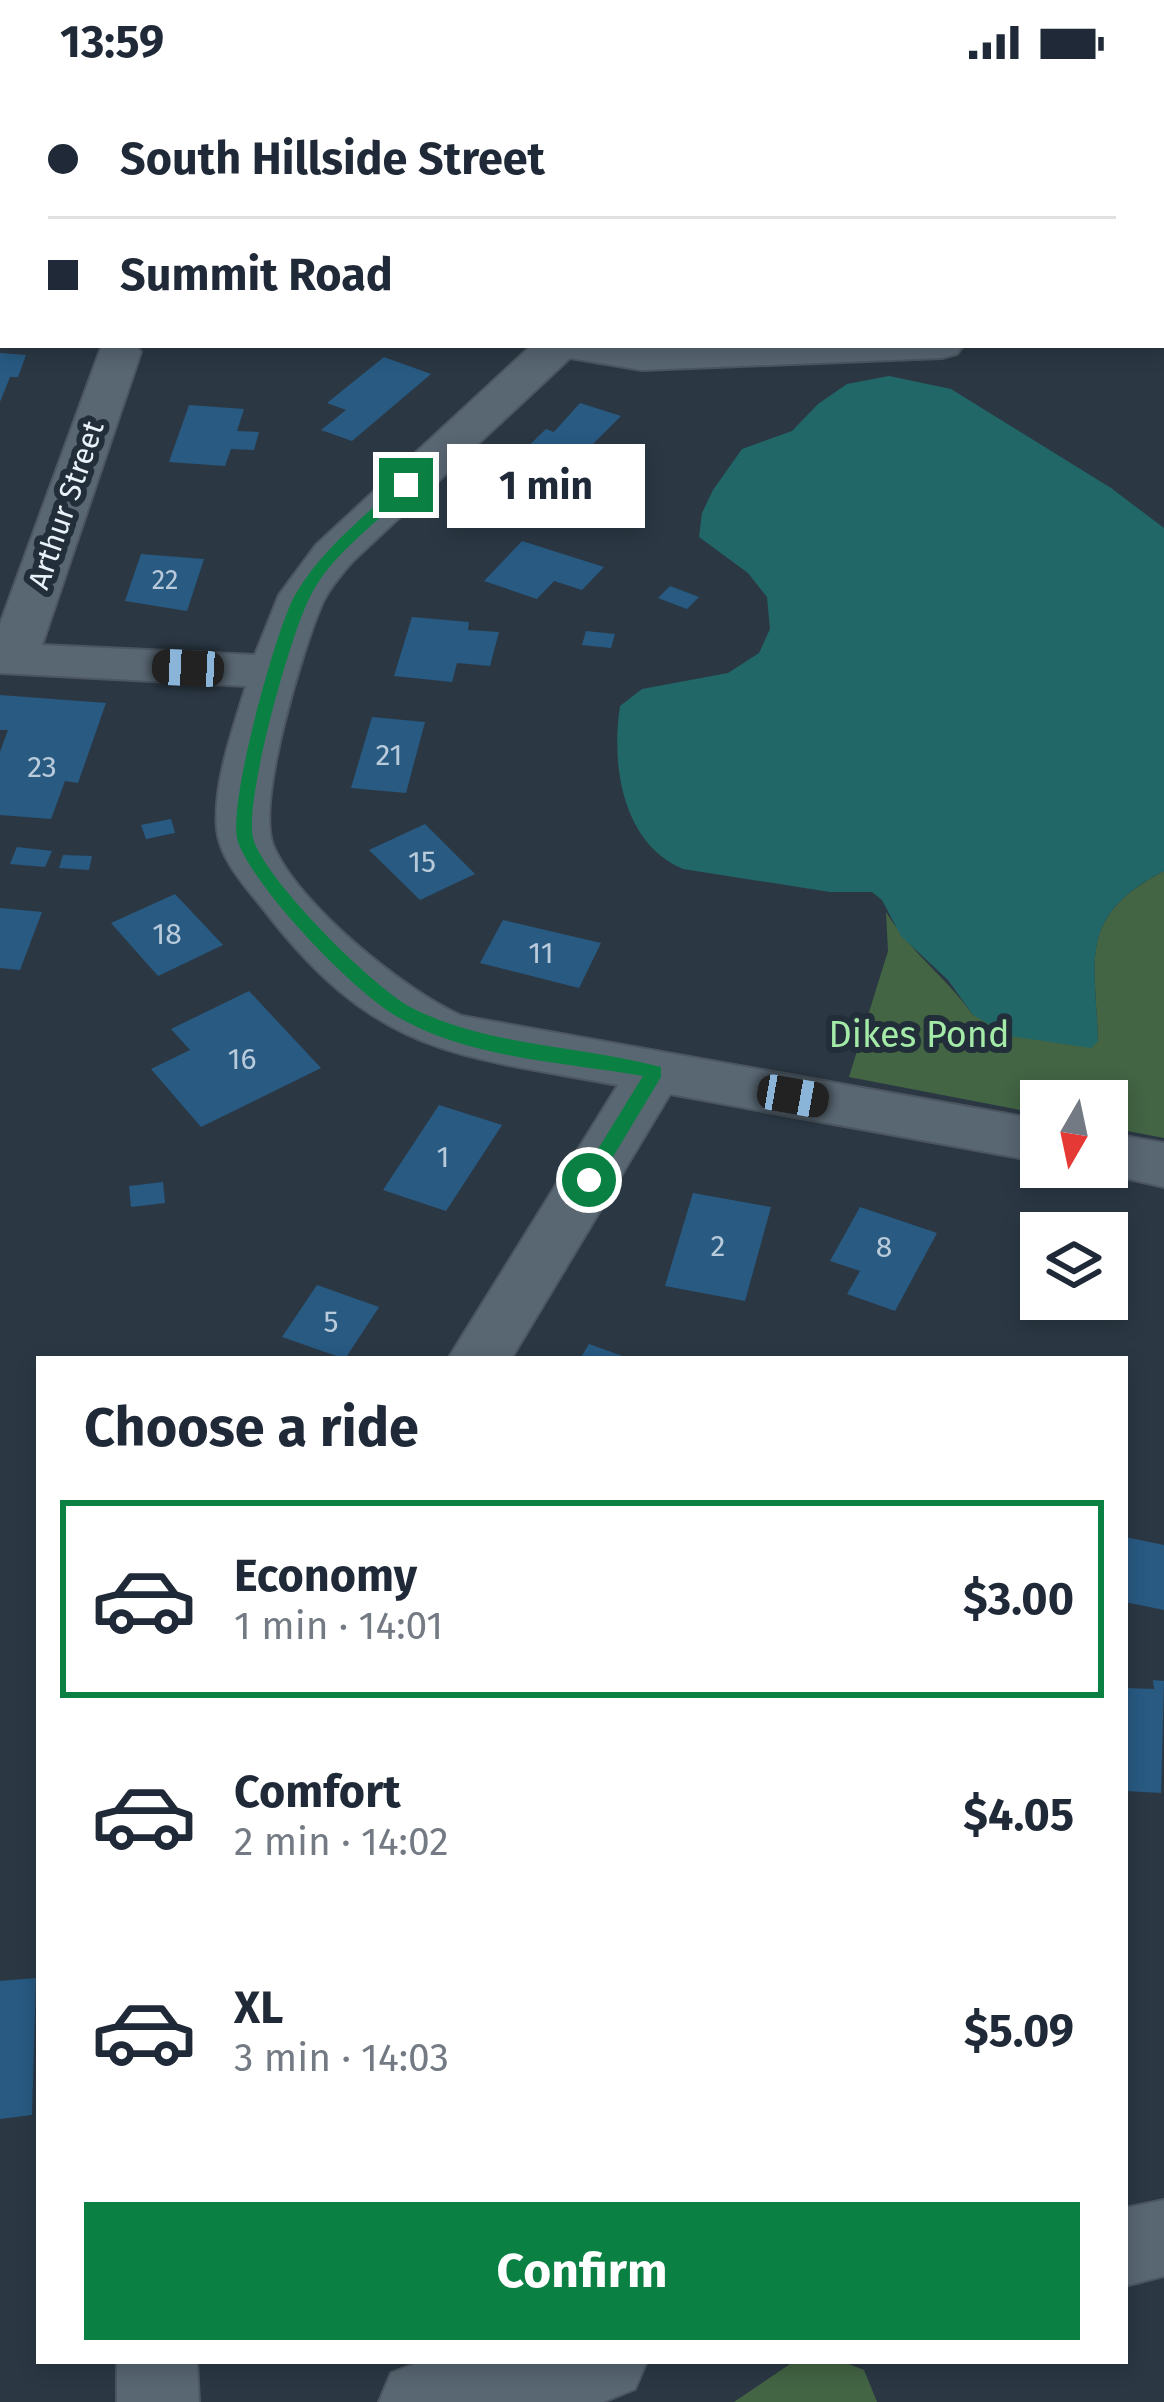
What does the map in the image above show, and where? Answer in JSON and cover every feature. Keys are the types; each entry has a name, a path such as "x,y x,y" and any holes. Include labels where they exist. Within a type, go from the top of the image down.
{"street":[{"path":"555,348 326,562 301,598 276,672 244,804 244,838 260,867 350,972 403,1012 451,1034 1020,1137"},
{"path":"594,348 664,357 872,348"},
{"name":"Arthur Street","path":"6,658 119,352"},
{"path":"6,658 276,672"},
{"path":"481,1356 655,1072"},
{"path":"1128,1158 1164,1165"},
{"path":"1128,2246 1164,2238"},
{"path":"157,2364 158,2402"},
{"path":"421,2402 593,2364"}],"green space":[{"name":"Dikes Pond","path":"1164,871 1164,1138 1128,1131 1128,1080 1020,1080 1020,1110 849,1077 888,951 886,912 973,1015 1098,1041 1098,941 1117,905"},
{"path":"790,2364 849,2364 864,2370 877,2402 734,2402"}],"shaded area":[{"path":"889,376 951,389 1111,488 1164,528 1164,871 1136,888 1105,923 1095,963 1098,1041 1091,1048 1010,1036 973,1015 948,980 901,936 882,900 872,892 830,892 683,869 646,841 625,800 617,753 620,706 642,689 728,673 759,653 770,629 767,597 748,573 699,537 702,513 713,490 742,449 792,431 818,404 847,384"}],"building":[{"path":"0,353 26,355 18,377 10,377 0,402"},
{"path":"384,357 431,374 352,441 321,430 346,410 327,403"},
{"path":"580,403 621,416 546,491 569,498 555,513 484,489 546,429 554,432"},
{"path":"189,405 244,409 237,431 259,432 254,450 231,449 225,466 169,462"},
{"path":"522,541 604,567 582,590 554,581 537,599 484,581"},
{"path":"141,554 204,559 187,611 125,601"},
{"path":"670,586 699,597 687,609 658,598"},
{"path":"412,617 469,622 468,630 499,632 490,666 457,663 452,682 394,676"},
{"path":"586,631 615,634 611,648 582,645"},
{"path":"0,695 106,703 78,783 65,781 51,819 0,815 0,752 8,730 0,730"},
{"path":"372,717 425,722 406,793 351,788"},
{"path":"171,819 175,833 146,839 141,825"},
{"path":"425,824 475,874 420,900 369,850"},
{"path":"17,847 52,851 45,867 10,864"},
{"path":"63,855 92,856 89,870 59,868"},
{"path":"175,894 223,945 158,976 111,923"},
{"path":"0,908 42,912 20,970 0,968"},
{"path":"503,920 601,943 579,988 480,963"},
{"path":"249,991 321,1068 201,1127 151,1069 190,1050 171,1029"},
{"path":"439,1105 502,1125 446,1211 383,1190"},
{"path":"163,1182 165,1203 131,1207 129,1186"},
{"path":"693,1193 771,1207 745,1301 665,1286"},
{"path":"860,1207 937,1233 895,1311 847,1294 860,1271 830,1261"},
{"path":"317,1285 379,1307 347,1356 282,1337"},
{"path":"589,1344 622,1356 582,1356"},
{"path":"1128,1538 1164,1545 1164,1610 1128,1603"},
{"path":"1153,1680 1164,1681 1161,1793 1128,1791 1128,1688 1154,1689"},
{"path":"36,1978 32,2115 0,2119 0,1981"}],"route":[{"path":"406,485 338,549 301,598 276,672 244,804 244,838 260,867 350,972 403,1012 470,1039 655,1072 589,1180"}]}
